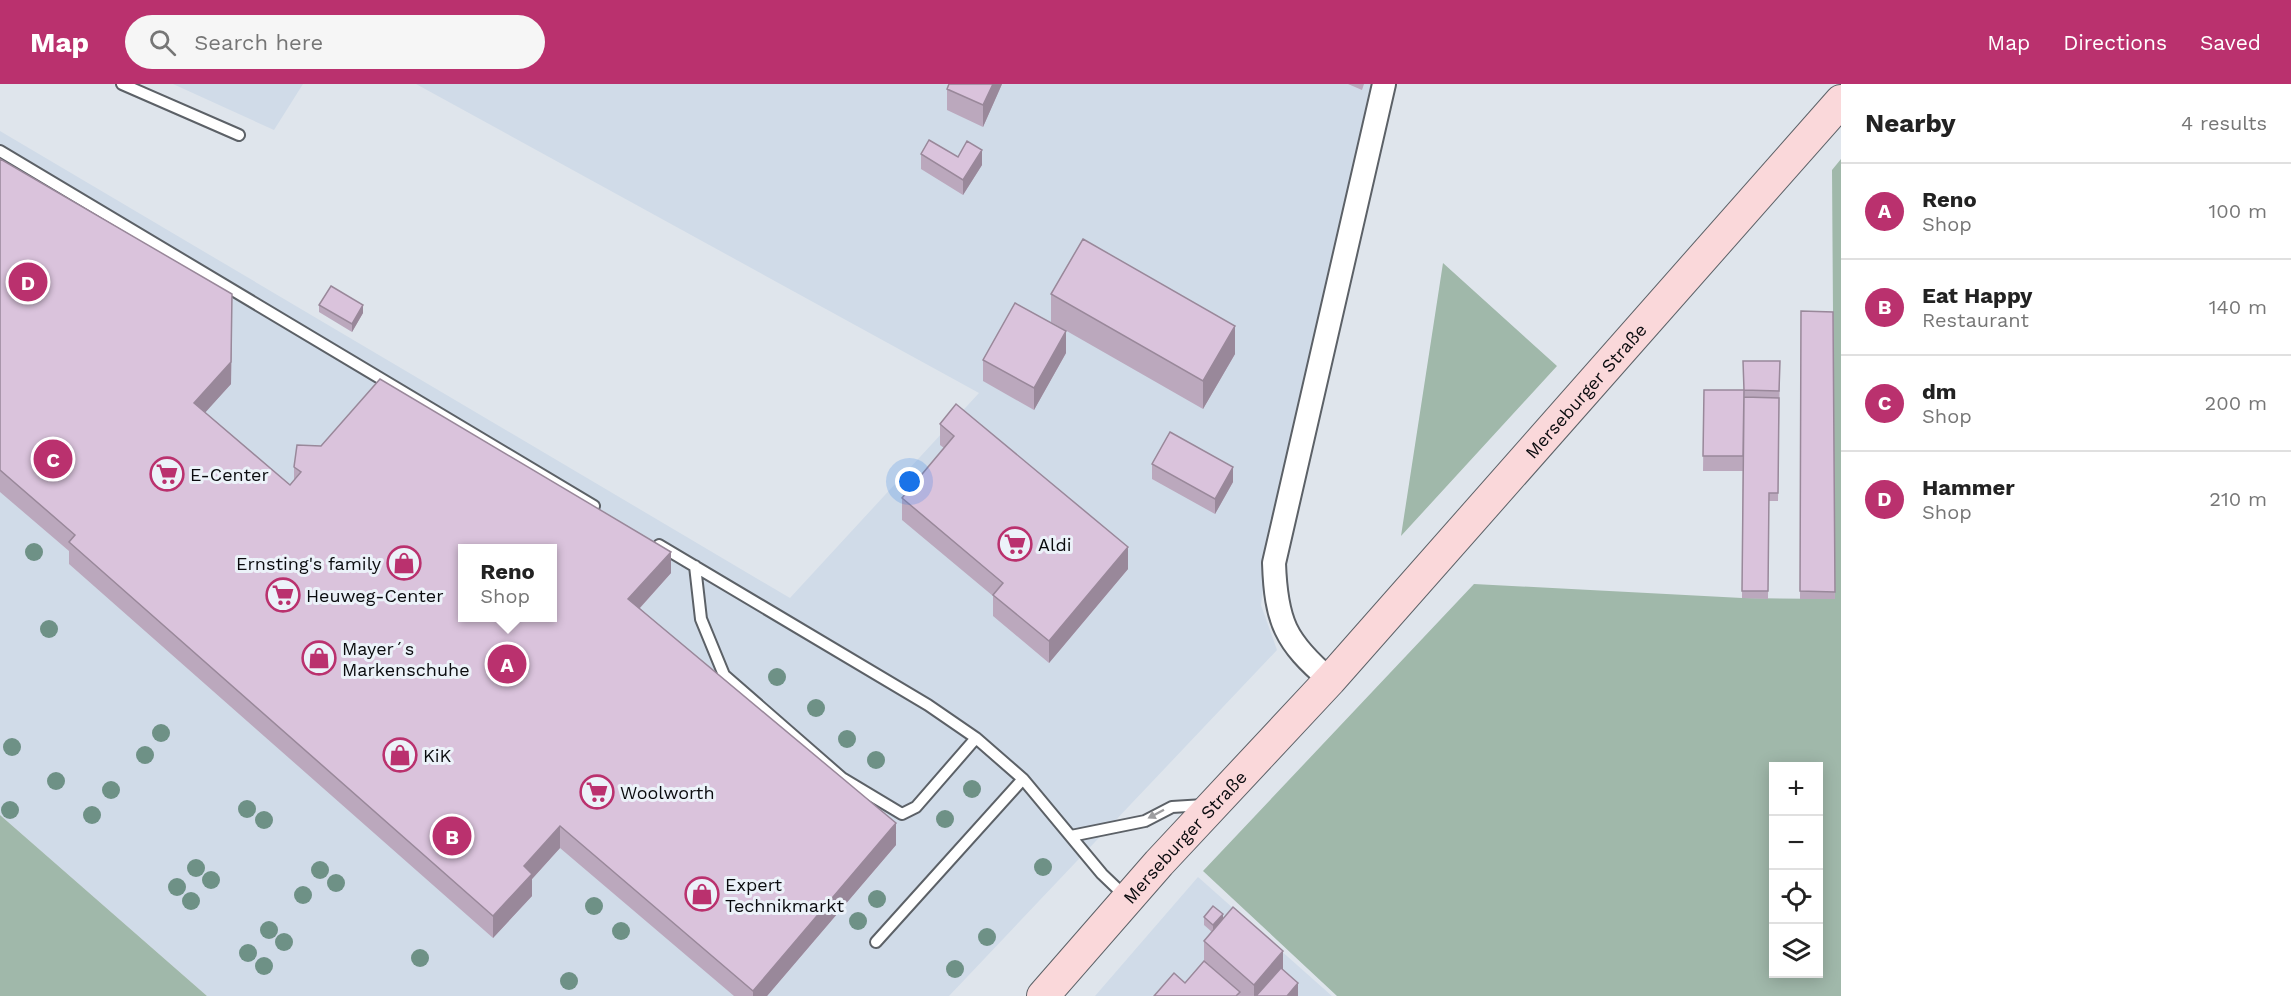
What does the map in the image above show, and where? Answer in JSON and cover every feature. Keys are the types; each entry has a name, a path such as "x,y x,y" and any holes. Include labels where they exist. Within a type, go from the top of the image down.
{"main road":[{"name":"Merseburger Straße","path":"1043,996 1213,804 1330,681 1841,101"}],"street":[{"path":"1330,681 1310,663 1291,639 1283,623 1275,591 1274,562 1384,84"}],"lane":[{"path":"122,84 239,135"},
{"path":"0,152 606,513"},
{"path":"647,538 928,705 976,738 1023,779 1104,877 1128,899"},
{"path":"695,566 701,619 724,675 852,784 902,814 916,807 976,738"},
{"path":"876,942 1023,779"},
{"path":"1071,836 1145,820 1172,807 1213,804"}],"shaded area":[{"path":"173,84 303,84 274,130"},
{"path":"416,84 1376,84 1267,558 1261,605 1277,650 949,996 207,996 0,815 0,131 790,598 979,393"},
{"path":"1198,877 1332,996 1095,996"}],"green space":[{"path":"1841,159 1841,996 1337,996 1203,871 1474,584 1742,598 1835,599 1832,170"},
{"path":"1443,263 1557,366 1401,536"},
{"path":"0,815 207,996 0,996"}],"building":[{"path":"949,84 993,84 983,105 947,89"},
{"path":"929,140 958,157 967,141 982,150 963,180 921,154"},
{"name":"Heuweg-Center","path":"0,159 232,294 231,362 194,403 290,485 301,472 294,467 297,445 321,446 380,379 671,552 628,599 896,823 753,991 560,826 524,866 532,874 493,916 69,542 75,535 0,470"},
{"path":"1083,239 1235,326 1203,381 1051,294"},
{"path":"331,286 363,305 352,324 319,305"},
{"path":"1015,303 1066,331 1034,388 983,360"},
{"path":"1801,311 1833,312 1835,592 1800,591"},
{"path":"1743,361 1780,361 1779,391 1744,390"},
{"path":"1704,390 1744,390 1743,456 1703,456"},
{"path":"1744,397 1779,398 1778,493 1769,493 1768,591 1742,591"},
{"name":"Aldi","path":"956,404 1128,547 1049,641 993,595 1003,583 902,498 954,436 940,424"},
{"path":"1170,432 1233,467 1215,499 1152,464"},
{"path":"1213,906 1223,914 1213,925 1204,917"},
{"path":"1233,907 1283,951 1254,985 1204,941"},
{"path":"1204,961 1240,992 1236,996 1154,996 1174,973 1185,983"},
{"path":"1281,968 1298,983 1287,996 1256,996"}],"place":[{"name":"Hammer","path":"28,282"},
{"name":"dm","path":"53,459"},
{"name":"E-Center","path":"167,474"},
{"name":"Aldi","path":"1015,544"},
{"name":"Ernsting's family","path":"404,563"},
{"name":"Heuweg-Center","path":"283,595"},
{"name":"Mayer´s Markenschuhe","path":"319,658"},
{"name":"Reno","path":"507,664"},
{"name":"KiK","path":"400,755"},
{"name":"Woolworth","path":"597,792"},
{"name":"Eat Happy","path":"452,836"},
{"name":"Expert Technikmarkt","path":"702,894"}]}
